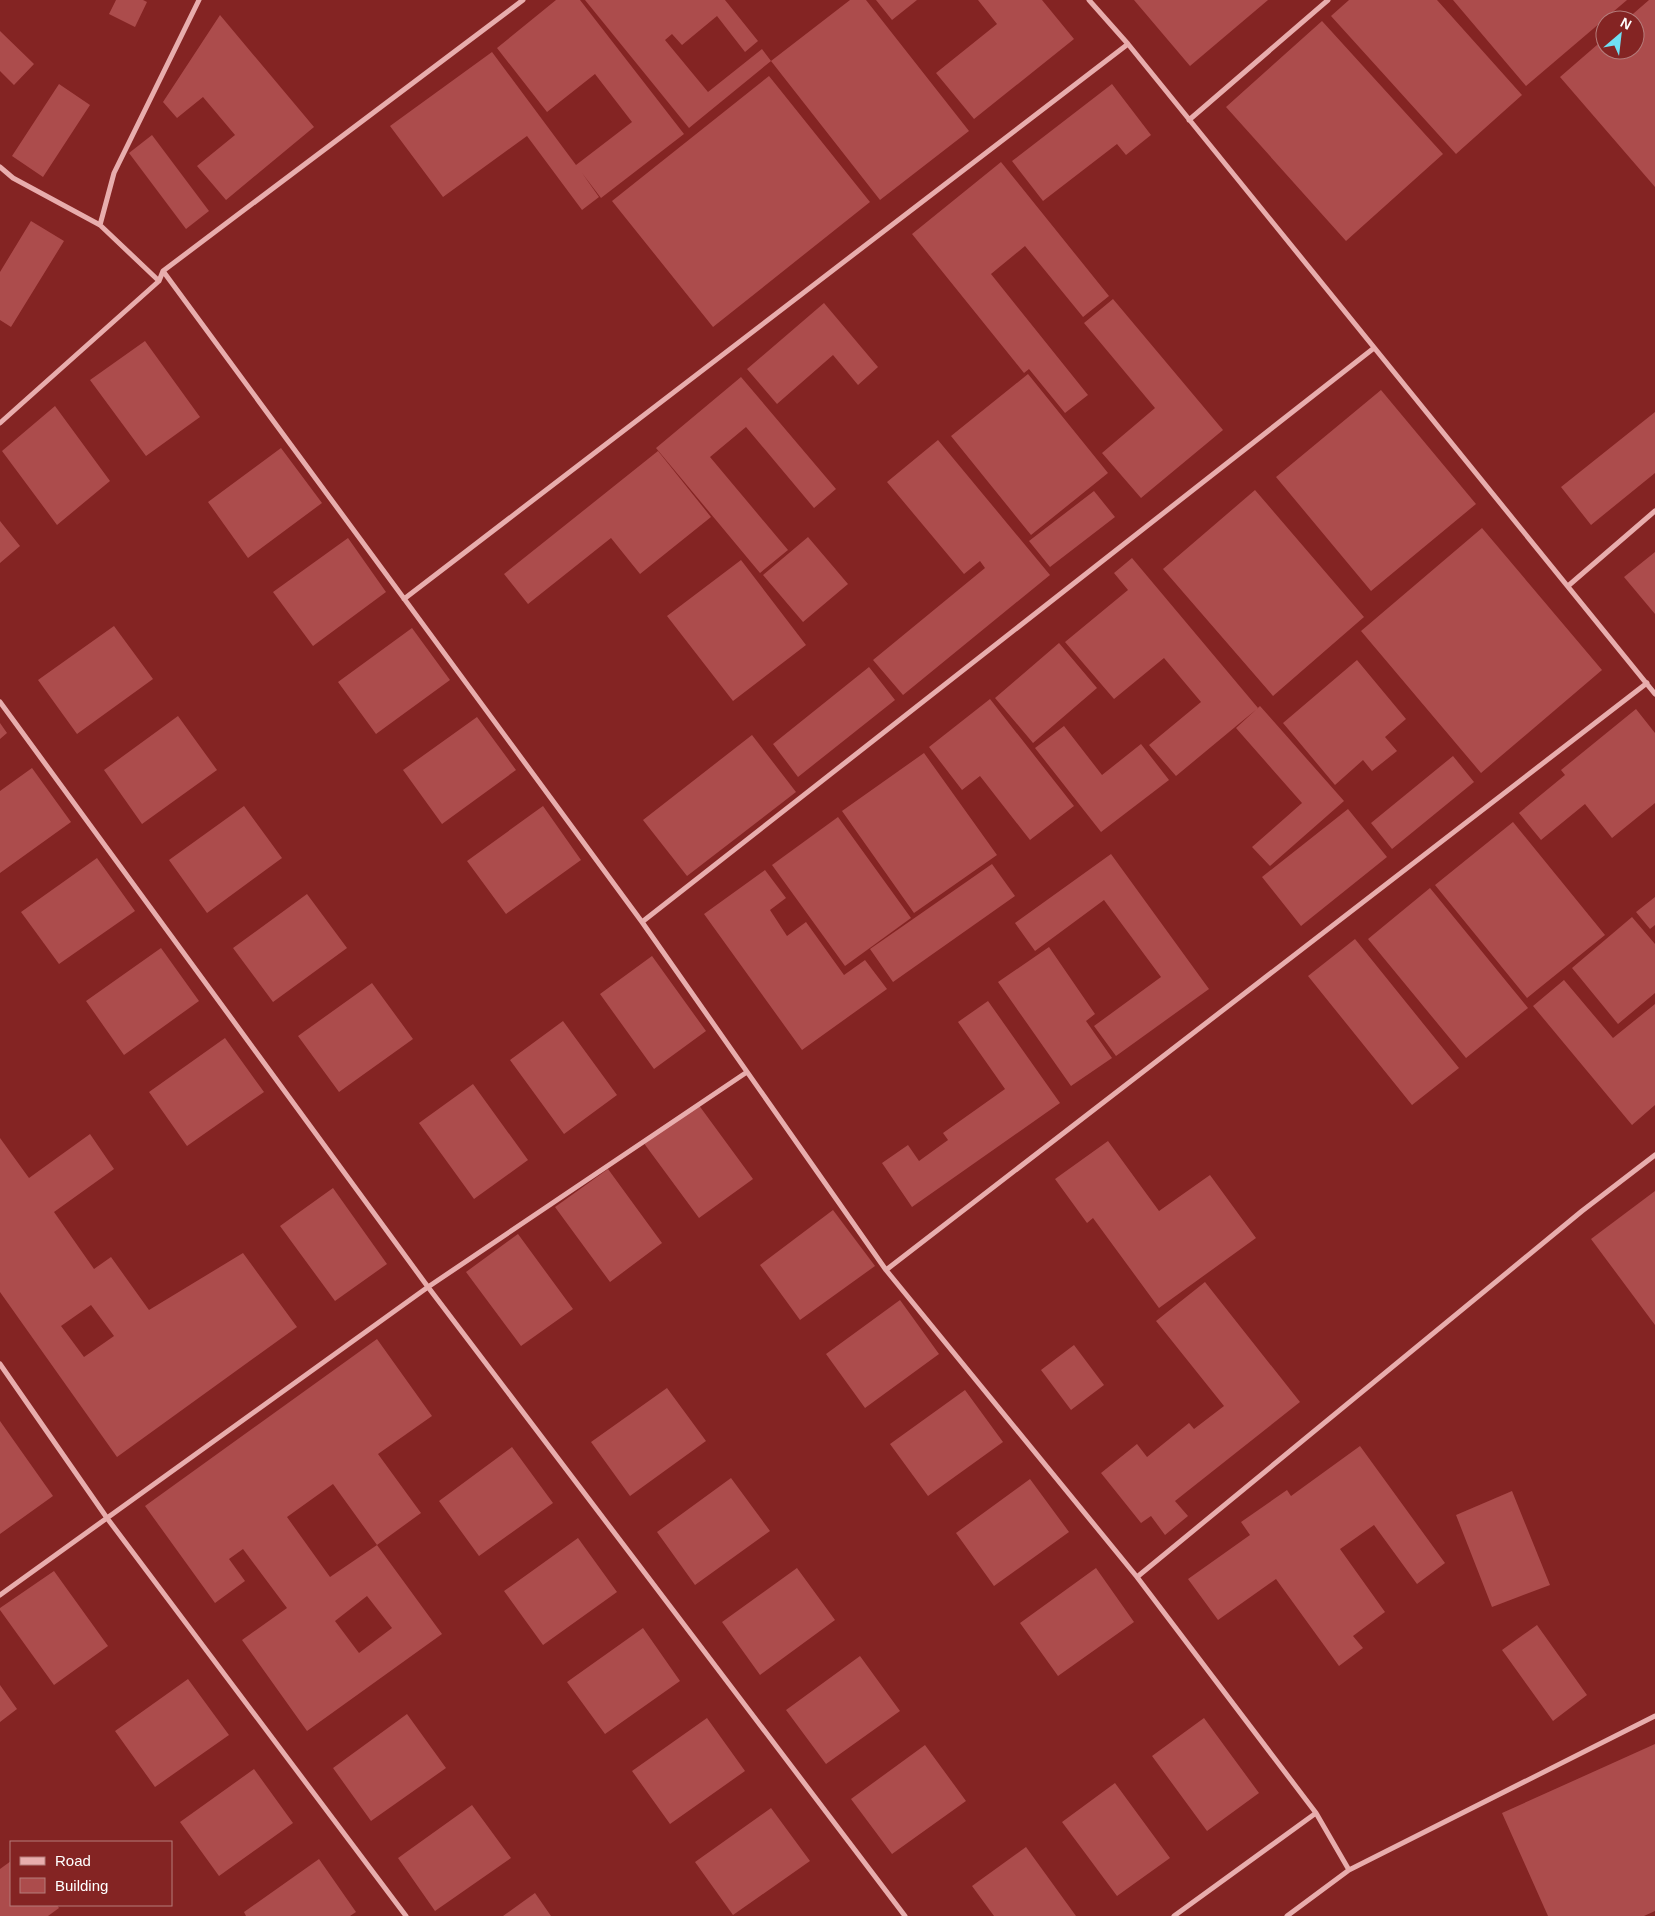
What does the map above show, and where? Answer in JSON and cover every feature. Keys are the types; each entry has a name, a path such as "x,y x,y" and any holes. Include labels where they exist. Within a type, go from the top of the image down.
{"street":[{"path":"100,225 114,173 199,0"},
{"path":"0,423 159,282 163,271 523,0"},
{"path":"1089,0 1128,44 1655,694"},
{"path":"1189,120 1328,0"},
{"path":"404,599 1128,44"},
{"path":"0,166 14,178 100,225 159,282"},
{"path":"163,271 642,922 886,1270 1137,1576 1316,1813 1349,1870"},
{"path":"642,922 1374,348"},
{"path":"1568,586 1655,511"},
{"path":"886,1270 1647,683"},
{"path":"0,702 428,1287 905,1916"},
{"path":"0,1595 428,1287 747,1072"},
{"path":"1137,1576 1582,1211 1655,1155"},
{"path":"0,1364 107,1518 406,1916"},
{"path":"1287,1916 1349,1870 1655,1716"},
{"path":"1174,1916 1316,1813"}],"building":[{"path":"116,0 143,0 147,2 135,27 109,14"},
{"path":"556,0 580,0 684,134 601,198 582,173 599,197 582,210 527,136 443,197 390,126 492,52 576,165 632,122 595,74 547,112 497,48"},
{"path":"585,0 725,0 758,41 745,52 717,16 682,45 672,34 665,40 708,92 762,49 771,61 689,128"},
{"path":"850,0 866,0 969,131 880,200 771,61"},
{"path":"876,0 917,0 892,20"},
{"path":"978,0 1042,0 1074,39 974,119 936,73 997,24"},
{"path":"1134,0 1268,0 1190,66"},
{"path":"1349,0 1437,0 1522,95 1456,154 1331,16"},
{"path":"1453,0 1627,0 1615,10 1595,10 1595,27 1526,86"},
{"path":"1649,0 1655,0 1655,187 1560,77 1595,47 1595,60 1645,60 1645,10 1638,10"},
{"path":"220,15 314,127 226,200 197,166 235,135 203,97 177,118 163,102"},
{"path":"1322,21 1443,154 1346,241 1226,107"},
{"path":"0,31 34,64 14,85 0,71"},
{"path":"769,76 870,202 713,327 612,201"},
{"path":"59,84 90,105 43,177 12,156"},
{"path":"1112,84 1151,135 1126,155 1117,144 1043,201 1012,161"},
{"path":"152,135 209,211 186,229 129,153"},
{"path":"1001,162 1109,296 1083,317 1025,246 991,274 1088,395 1065,413 1029,369 1024,373 912,234"},
{"path":"31,221 64,241 11,327 0,320 0,272"},
{"path":"1113,299 1223,430 1141,498 1102,453 1155,408 1084,323"},
{"path":"824,303 878,367 858,385 833,355 777,404 747,369"},
{"path":"145,341 200,417 146,456 90,380"},
{"path":"1028,374 1108,473 1031,535 951,436"},
{"path":"741,377 836,489 814,508 746,427 710,457 788,550 760,573 656,448"},
{"path":"1381,390 1476,504 1371,591 1276,477"},
{"path":"55,406 110,481 57,525 2,451"},
{"path":"1655,412 1655,473 1591,525 1561,487"},
{"path":"938,440 1050,575 903,695 873,660 985,568 980,561 964,574 887,482"},
{"path":"281,448 322,503 248,558 208,502"},
{"path":"658,451 711,517 640,574 611,538 528,604 504,574"},
{"path":"1255,490 1364,617 1273,696 1163,569"},
{"path":"1094,491 1115,517 1050,567 1029,541"},
{"path":"0,521 20,546 0,563"},
{"path":"1482,528 1602,670 1481,773 1361,631"},
{"path":"808,537 848,584 803,622 763,575"},
{"path":"348,538 386,592 313,646 273,592"},
{"path":"1655,552 1655,614 1624,577"},
{"path":"1132,558 1258,708 1176,776 1149,745 1201,702 1164,658 1114,699 1065,642 1128,590 1114,573"},
{"path":"741,560 806,645 733,701 667,616"},
{"path":"114,626 153,679 77,734 38,680"},
{"path":"412,628 450,680 376,734 338,682"},
{"path":"1059,643 1097,688 1033,743 995,698"},
{"path":"1357,660 1406,719 1385,737 1397,751 1372,771 1363,760 1335,785 1283,723"},
{"path":"869,667 895,700 798,777 773,744"},
{"path":"990,699 1074,806 1030,840 980,776 962,790 929,747"},
{"path":"1260,706 1344,801 1270,866 1252,847 1302,803 1236,728"},
{"path":"1636,709 1655,733 1655,803 1612,838 1585,804 1541,840 1519,813 1565,775 1561,770"},
{"path":"178,716 217,770 142,824 104,770"},
{"path":"477,717 516,770 442,824 403,770"},
{"path":"0,723 7,733 0,739"},
{"path":"1064,726 1102,775 1141,744 1169,780 1101,832 1035,748"},
{"path":"752,735 796,792 687,876 643,820"},
{"path":"924,753 997,855 914,913 842,811"},
{"path":"1453,756 1474,782 1392,849 1371,823"},
{"path":"32,768 71,822 0,873 0,791"},
{"path":"244,806 282,858 207,913 169,860"},
{"path":"543,806 581,860 506,914 467,861"},
{"path":"1348,809 1387,857 1301,926 1262,877"},
{"path":"838,817 911,918 845,966 772,865"},
{"path":"1513,822 1605,935 1527,998 1435,885"},
{"path":"1111,854 1209,989 1116,1056 1094,1026 1161,977 1104,900 1035,951 1015,923"},
{"path":"97,858 135,911 59,964 21,912"},
{"path":"992,864 1015,896 893,982 870,949"},
{"path":"765,870 786,898 770,910 787,936 806,922 844,975 865,960 887,989 802,1050 704,914"},
{"path":"1430,888 1528,1008 1466,1058 1368,939"},
{"path":"307,894 347,948 273,1002 233,948"},
{"path":"1655,897 1655,925 1650,929 1636,912"},
{"path":"1632,917 1655,944 1655,993 1618,1024 1572,968"},
{"path":"1355,939 1459,1068 1412,1105 1308,976"},
{"path":"1049,947 1095,1014 1086,1021 1112,1058 1071,1086 998,982"},
{"path":"161,948 199,1001 124,1055 86,1001"},
{"path":"652,956 706,1031 654,1069 600,994"},
{"path":"1564,980 1613,1038 1655,1004 1655,1105 1632,1125 1533,1006"},
{"path":"372,983 413,1039 339,1092 298,1036"},
{"path":"988,1001 1060,1103 912,1207 882,1163 908,1145 919,1161 948,1140 943,1133 1005,1089 958,1022"},
{"path":"563,1021 617,1095 564,1134 510,1060"},
{"path":"225,1038 264,1092 187,1146 149,1092"},
{"path":"473,1084 528,1160 474,1199 419,1123"},
{"path":"698,1104 753,1179 699,1218 643,1142"},
{"path":"90,1134 114,1169 54,1212 94,1269 111,1257 149,1310 243,1253 297,1327 117,1457 0,1292 0,1138 29,1178","holes":["91,1305 114,1336 84,1357 61,1326"]},
{"path":"1108,1141 1159,1211 1210,1175 1256,1238 1159,1308 1093,1218 1087,1223 1055,1179"},
{"path":"608,1169 662,1243 610,1282 555,1207"},
{"path":"333,1188 387,1264 335,1301 280,1226"},
{"path":"1655,1191 1655,1325 1591,1239"},
{"path":"833,1210 875,1266 800,1320 760,1265"},
{"path":"518,1234 573,1309 521,1346 466,1272"},
{"path":"1205,1282 1300,1402 1175,1501 1188,1516 1165,1535 1151,1516 1141,1523 1101,1473 1137,1444 1147,1457 1189,1423 1194,1429 1224,1406 1156,1321"},
{"path":"900,1300 939,1354 865,1408 826,1354"},
{"path":"377,1339 432,1416 378,1454 421,1513 377,1545 442,1634 307,1731 242,1640 287,1608 243,1549 229,1559 245,1581 215,1603 145,1506","holes":["333,1484 377,1545 330,1577 287,1517","367,1596 392,1628 359,1653 335,1621"]},
{"path":"1074,1345 1104,1385 1071,1410 1041,1370"},
{"path":"667,1388 706,1441 630,1496 591,1442"},
{"path":"965,1390 1003,1442 928,1496 890,1444"},
{"path":"0,1421 53,1496 0,1534"},
{"path":"1360,1446 1445,1563 1417,1584 1374,1525 1340,1549 1385,1612 1353,1636 1363,1648 1339,1666 1276,1579 1218,1620 1188,1579 1250,1535 1241,1522 1287,1490 1291,1496"},
{"path":"512,1447 553,1503 479,1556 439,1501"},
{"path":"731,1478 770,1531 695,1585 657,1532"},
{"path":"1030,1479 1069,1532 994,1586 956,1533"},
{"path":"1512,1491 1550,1585 1492,1607 1456,1515"},
{"path":"578,1538 617,1592 543,1645 504,1591"},
{"path":"797,1568 835,1620 760,1675 722,1622"},
{"path":"1096,1568 1134,1622 1058,1676 1020,1623"},
{"path":"54,1571 108,1646 54,1685 0,1608"},
{"path":"1537,1625 1587,1695 1553,1721 1502,1650"},
{"path":"643,1628 680,1681 605,1734 567,1682"},
{"path":"860,1656 900,1711 826,1764 786,1710"},
{"path":"188,1679 229,1735 155,1787 115,1731"},
{"path":"0,1685 17,1709 0,1722"},
{"path":"407,1714 446,1768 371,1821 333,1768"},
{"path":"707,1718 745,1771 670,1824 632,1771"},
{"path":"1204,1718 1259,1793 1207,1831 1152,1756"},
{"path":"1655,1744 1655,1911 1644,1916 1548,1916 1502,1813"},
{"path":"925,1745 966,1801 892,1854 851,1799"},
{"path":"254,1769 293,1823 219,1876 180,1822"},
{"path":"1115,1783 1170,1858 1117,1896 1062,1822"},
{"path":"472,1805 511,1858 435,1911 398,1858"},
{"path":"771,1808 810,1861 733,1915 695,1862"},
{"path":"1026,1847 1076,1916 994,1916 972,1886"},
{"path":"319,1859 356,1912 350,1916 246,1916 244,1912"},
{"path":"10,1862 10,1906 58,1906 59,1908 48,1916 0,1916 0,1869"},
{"path":"535,1893 551,1916 503,1916"}]}
